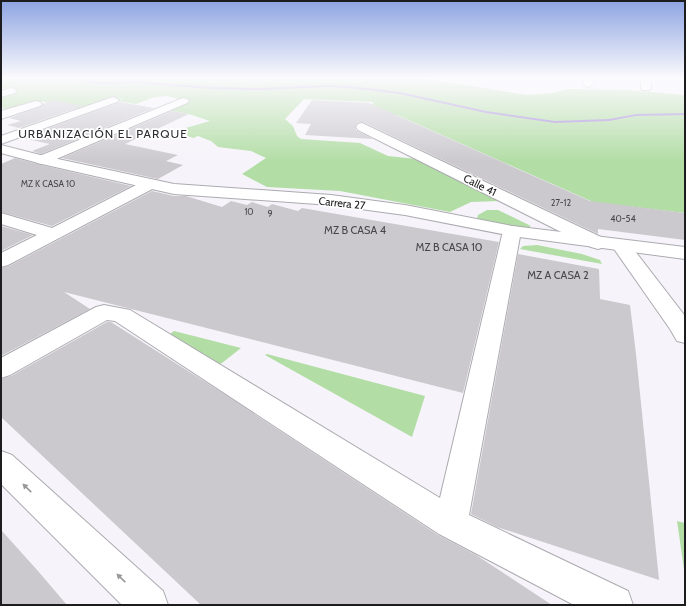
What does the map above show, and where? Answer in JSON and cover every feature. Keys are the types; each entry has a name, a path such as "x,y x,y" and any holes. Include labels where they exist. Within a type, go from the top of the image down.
{"street":[{"path":"1,115 29,106"},
{"path":"1,140 95,106"},
{"path":"42,160 170,106"},
{"name":"Calle 41","path":"362,127 598,243"},
{"name":"Carrera 27","path":"1,150 174,189 331,200 405,210 512,231 685,254"},
{"path":"1,262 150,184"},
{"path":"1,218 53,234"},
{"path":"451,523 512,231"},
{"path":"621,246 681,327 685,335"},
{"path":"1,369 104,312 122,315 451,523 614,605"},
{"path":"1,464 149,605"}],"green space":[{"path":"1,106 24,106 12,110 1,108"},
{"path":"66,106 87,106 79,109"},
{"path":"176,106 297,106 285,119 293,126 297,136 301,139 360,143 388,156 417,159 499,201 471,202 450,212 340,191 267,187 242,174 266,158 251,151 218,147 211,141 198,136 193,138 175,131 210,121 189,114 167,110"},
{"path":"373,106 685,106 685,213 593,202 397,115 372,115"},
{"path":"487,210 498,210 531,226 526,229 477,219 478,215"},
{"path":"537,245 582,254 600,260 602,264 520,249 523,246"},
{"path":"174,331 241,348 222,363 216,365 170,334"},
{"path":"267,354 425,396 412,437 265,355"},
{"path":"677,521 685,523 685,576"}],"building":[{"path":"82,106 19,128 7,125 21,121 9,118 40,107"},
{"path":"108,106 144,106 154,108 41,154 32,151 50,144 22,138"},
{"path":"308,106 376,106 590,201 685,213 685,240 598,229 598,234 363,122 357,123 355,128 357,131 373,139 305,135 311,124 296,123"},
{"path":"172,111 189,114 125,144 178,155 166,161 183,165 158,179 62,158"},
{"path":"15,158 131,186 52,226 1,212 1,164"},
{"path":"152,191 174,196 186,196 222,207 231,201 247,205 252,202 268,207 272,204 298,211 302,208 499,242 463,393 64,292 90,309 1,356 1,268 9,266"},
{"path":"1,226 33,235 1,251"},
{"path":"518,254 599,269 600,299 630,305 659,580 497,527 471,514"},
{"path":"107,322 111,322 221,392 438,535 476,555 552,605 201,605 1,417 1,379 11,376"},
{"path":"1,530 38,571 67,605 1,605"}],"waterway":[{"path":"460,106 486,112 555,122 609,120 636,115 685,114"}],"district":[{"name":"URBANIZACIÓN EL PARQUE","path":"103,134"}]}
